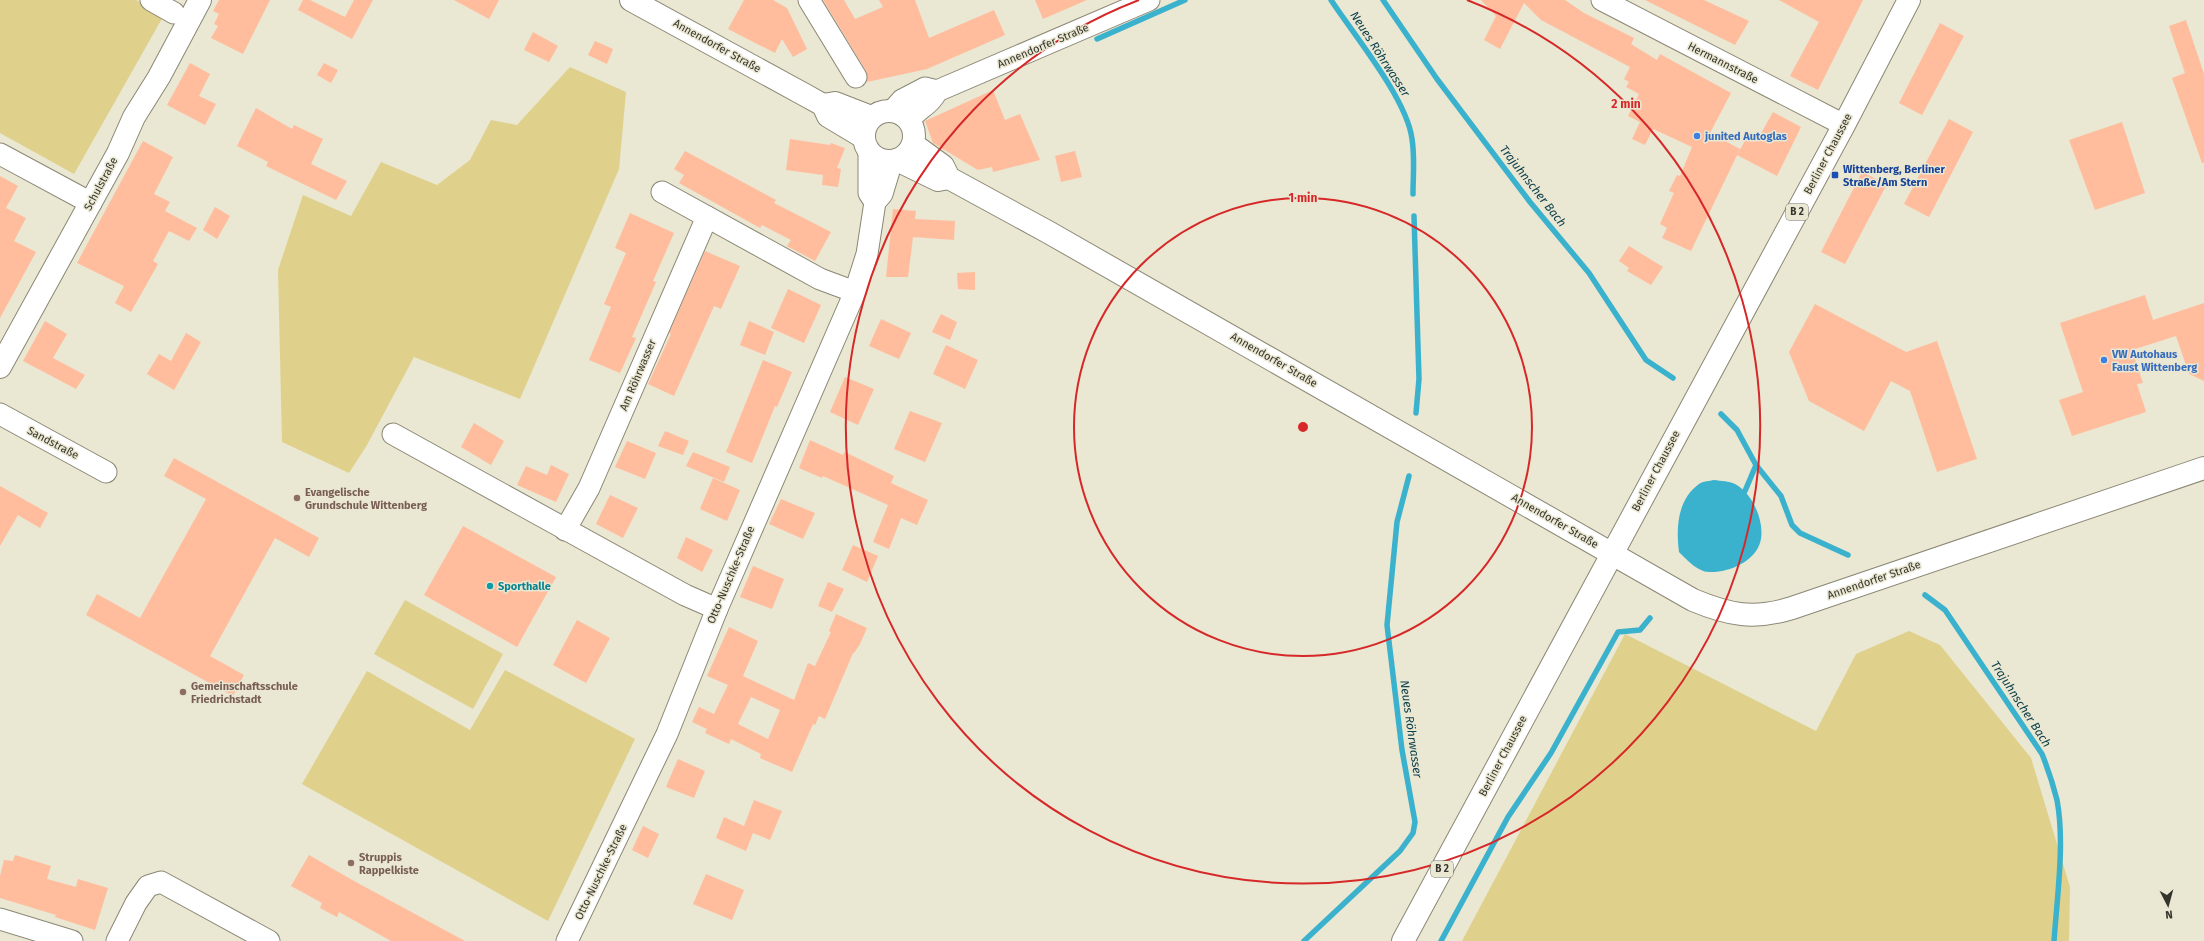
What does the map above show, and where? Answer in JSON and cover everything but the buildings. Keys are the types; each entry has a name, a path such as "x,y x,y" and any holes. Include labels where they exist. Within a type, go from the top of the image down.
{"main road":[{"name":"Schulstraße","path":"0,367 118,153 128,127 159,77 200,0"},
{"name":"Annendorfer Straße","path":"632,0 823,106 828,116 866,144"},
{"name":"Berliner Chaussee","path":"1403,941 1844,125 1909,0"},
{"path":"823,106 835,102 871,117"},
{"path":"882,111 901,116 914,132 913,144 907,154 894,161 881,160 866,144 865,126 871,117 882,111"},
{"name":"Annendorfer Straße","path":"913,144 943,166 949,178 1103,263 1612,554 1706,606 1739,615 1764,615 1810,602 2204,468"},
{"name":"Annendorfer Straße","path":"894,161 938,180 949,178"}],"street":[{"path":"151,0 174,13"},
{"path":"809,0 856,77"},
{"name":"Annendorfer Straße","path":"901,116 918,109 933,100 937,91 1149,0"},
{"name":"Hermannstraße","path":"1602,0 1844,125"},
{"name":"Otto-Nuschke-Straße","path":"866,144 869,193 875,202"},
{"path":"0,154 91,202"},
{"name":"Otto-Nuschke-Straße","path":"567,941 667,734 717,609 855,292 867,254 875,202 882,194 894,161"},
{"path":"662,192 820,279 855,292"},
{"name":"Am Röhrwasser","path":"564,530 589,488 707,217"},
{"name":"Sandstraße","path":"0,414 106,472"},
{"path":"393,434 685,596 717,609"},
{"path":"117,941 136,903 148,886 161,882 269,941"},
{"path":"0,919 72,941"}],"shaded area":[{"path":"0,0 136,0 164,15 74,174 0,133"},
{"path":"570,67 626,92 619,169 520,399 414,357 367,445 349,473 282,442 278,270 303,195 351,216 381,162 437,185 470,160 491,120 517,125"},
{"path":"405,600 503,654 473,709 374,654"},
{"path":"1909,631 1940,645 2031,758 2070,887 2069,941 1462,941 1625,634 1816,731 1856,654"},
{"path":"505,670 635,739 548,921 302,784 367,671 470,730"}],"water":[{"path":"1714,480 1735,484 1747,494 1759,518 1761,535 1757,550 1746,561 1724,571 1709,572 1697,568 1679,552 1678,524 1682,506 1686,498 1701,483"}],"waterway":[{"path":"1097,39 1185,0"},
{"name":"Neues Röhrwasser","path":"1331,0 1390,87 1408,123 1412,139 1414,166 1413,194"},
{"name":"Trajuhnscher Bach","path":"1383,0 1437,79 1530,202 1589,273 1646,360 1673,378"},
{"name":"Neues Röhrwasser","path":"1414,216 1419,379 1416,413"},
{"name":"Trajuhnscher Bach","path":"1721,414 1737,430 1756,465 1781,496 1792,525 1800,533 1848,555"},
{"path":"1740,496 1745,491 1756,465"},
{"name":"Neues Röhrwasser","path":"1304,941 1400,851 1413,833 1415,822 1402,750 1387,625 1397,522 1409,476"},
{"name":"Trajuhnscher Bach","path":"1925,595 1945,610 2042,754 2057,800 2059,816 2060,870 2054,941"},
{"path":"1441,941 1508,817 1551,753 1618,632 1640,630 1650,618"}],"place":[{"name":"junited Autoglas","path":"1697,136"},
{"name":"Wittenberg, Berliner Straße/Am Stern","path":"1835,175"},
{"name":"VW Autohaus Faust Wittenberg","path":"2104,360"},
{"name":"Evangelische Grundschule Wittenberg","path":"297,498"},
{"name":"Sporthalle","path":"490,586"},
{"name":"Gemeinschaftsschule Friedrichstadt","path":"183,692"},
{"name":"Struppis Rappelkiste","path":"351,863"}]}
